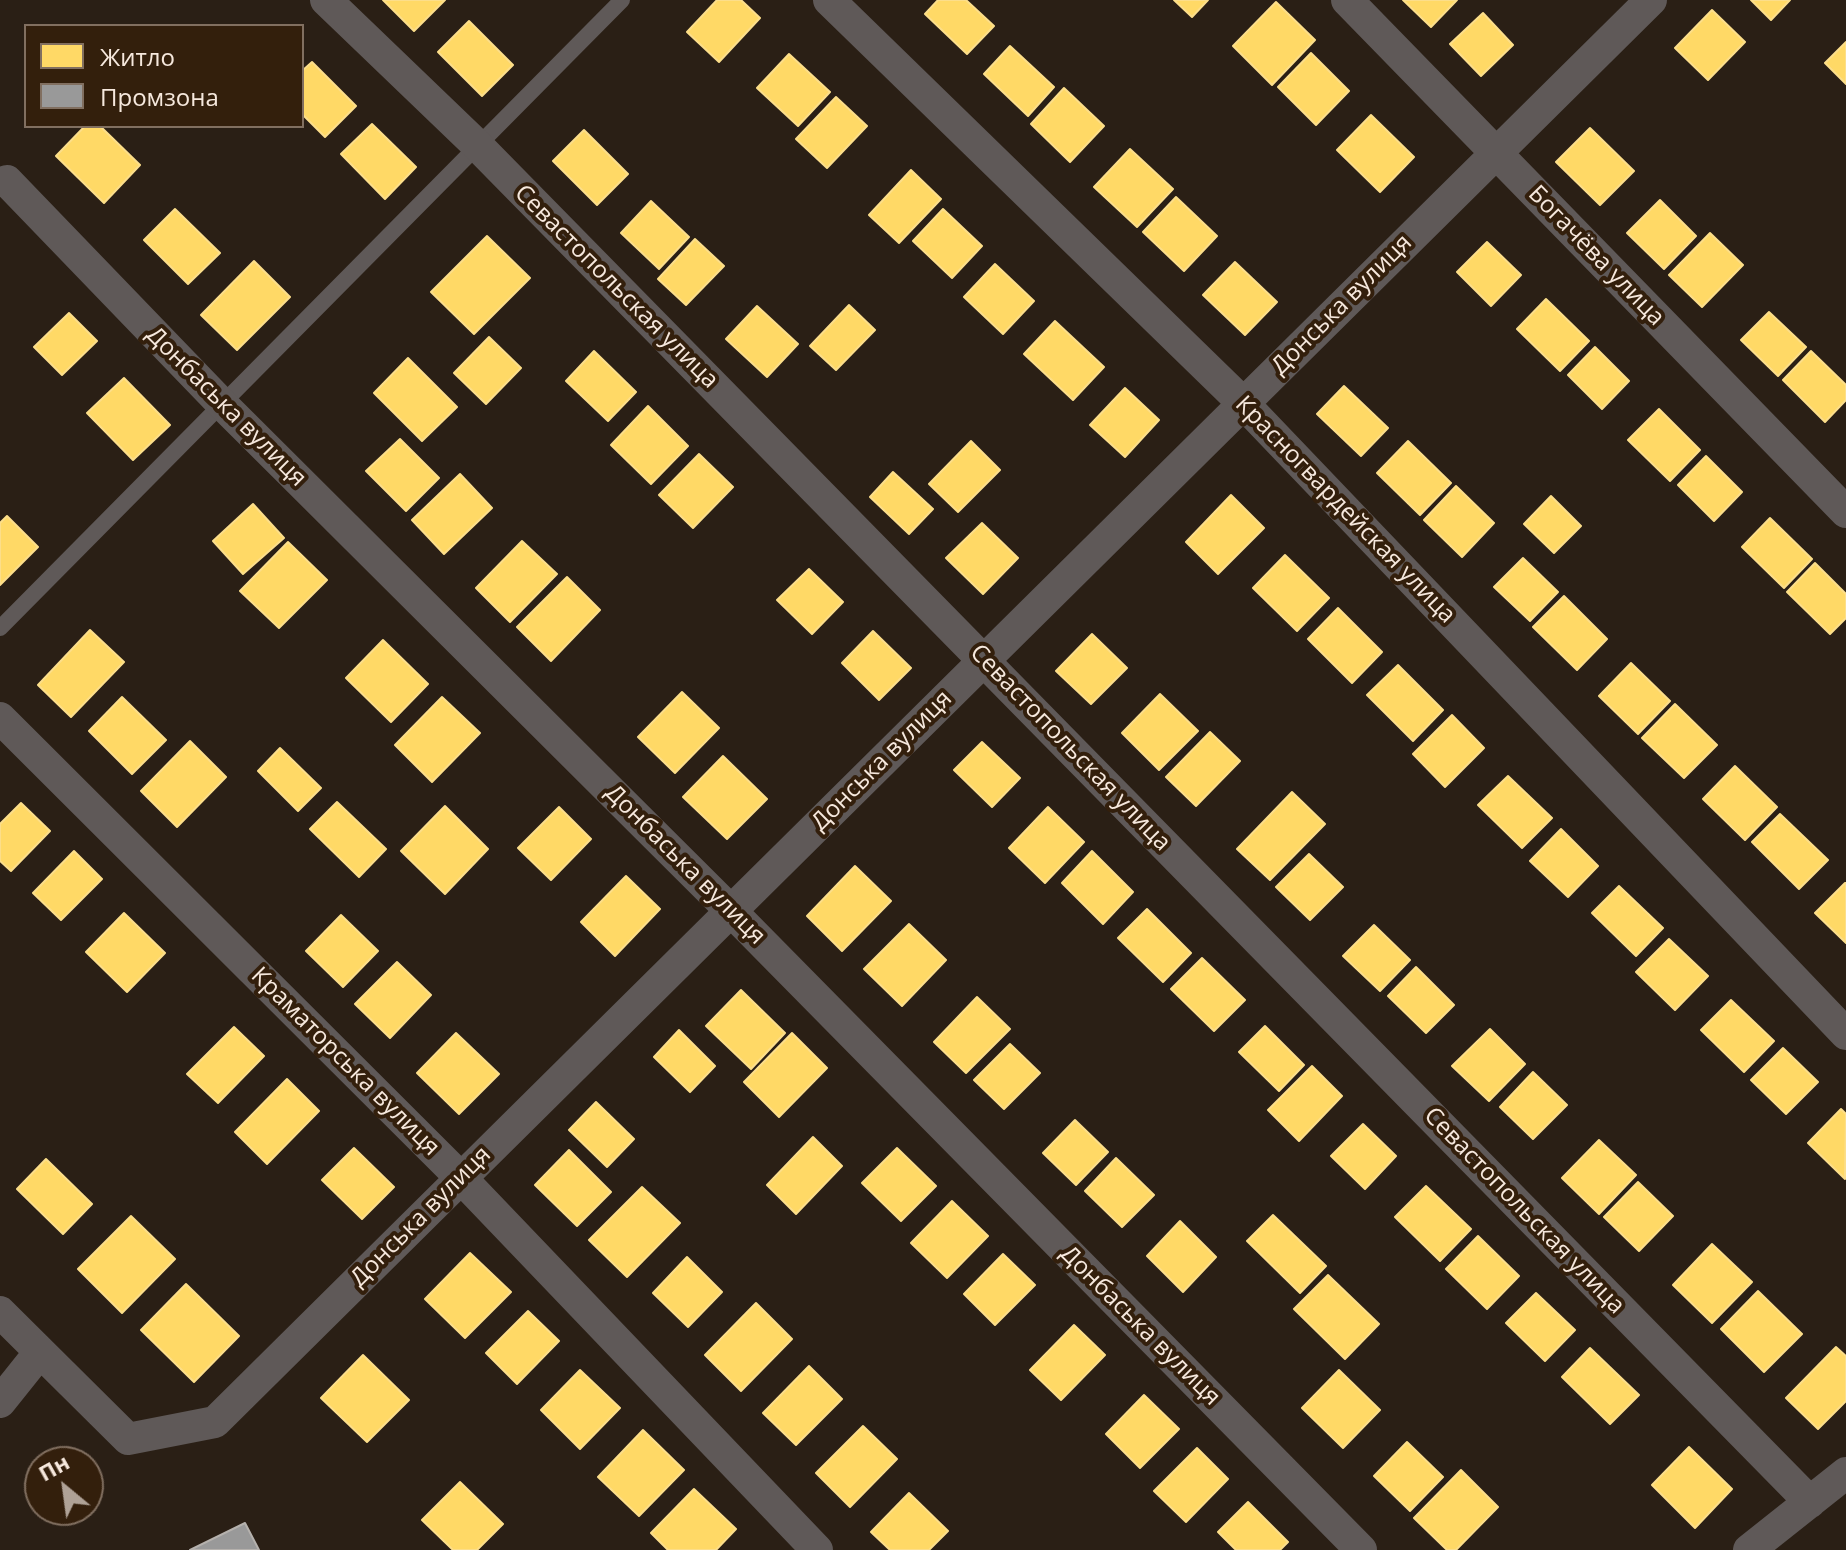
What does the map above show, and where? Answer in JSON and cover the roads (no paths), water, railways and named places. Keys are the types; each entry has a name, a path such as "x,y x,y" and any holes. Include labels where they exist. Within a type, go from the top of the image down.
{"street":[{"name":"Севастопольская улица","path":"326,0 478,146 1810,1502"},
{"name":"Красногвардейская улица","path":"829,0 1243,403 1846,1034"},
{"name":"Богачёва улица","path":"1347,0 1846,512"},
{"name":"Донська вулиця","path":"40,1352 128,1439 215,1422 1651,0"},
{"name":"Донбаська вулиця","path":"7,181 222,404 731,911 1361,1550"},
{"name":"Краматорська вулиця","path":"0,718 461,1178 817,1550"},
{"path":"0,1312 40,1352 0,1402"},
{"path":"1749,1550 1846,1473"}],"lane":[{"path":"0,628 622,0"}]}
